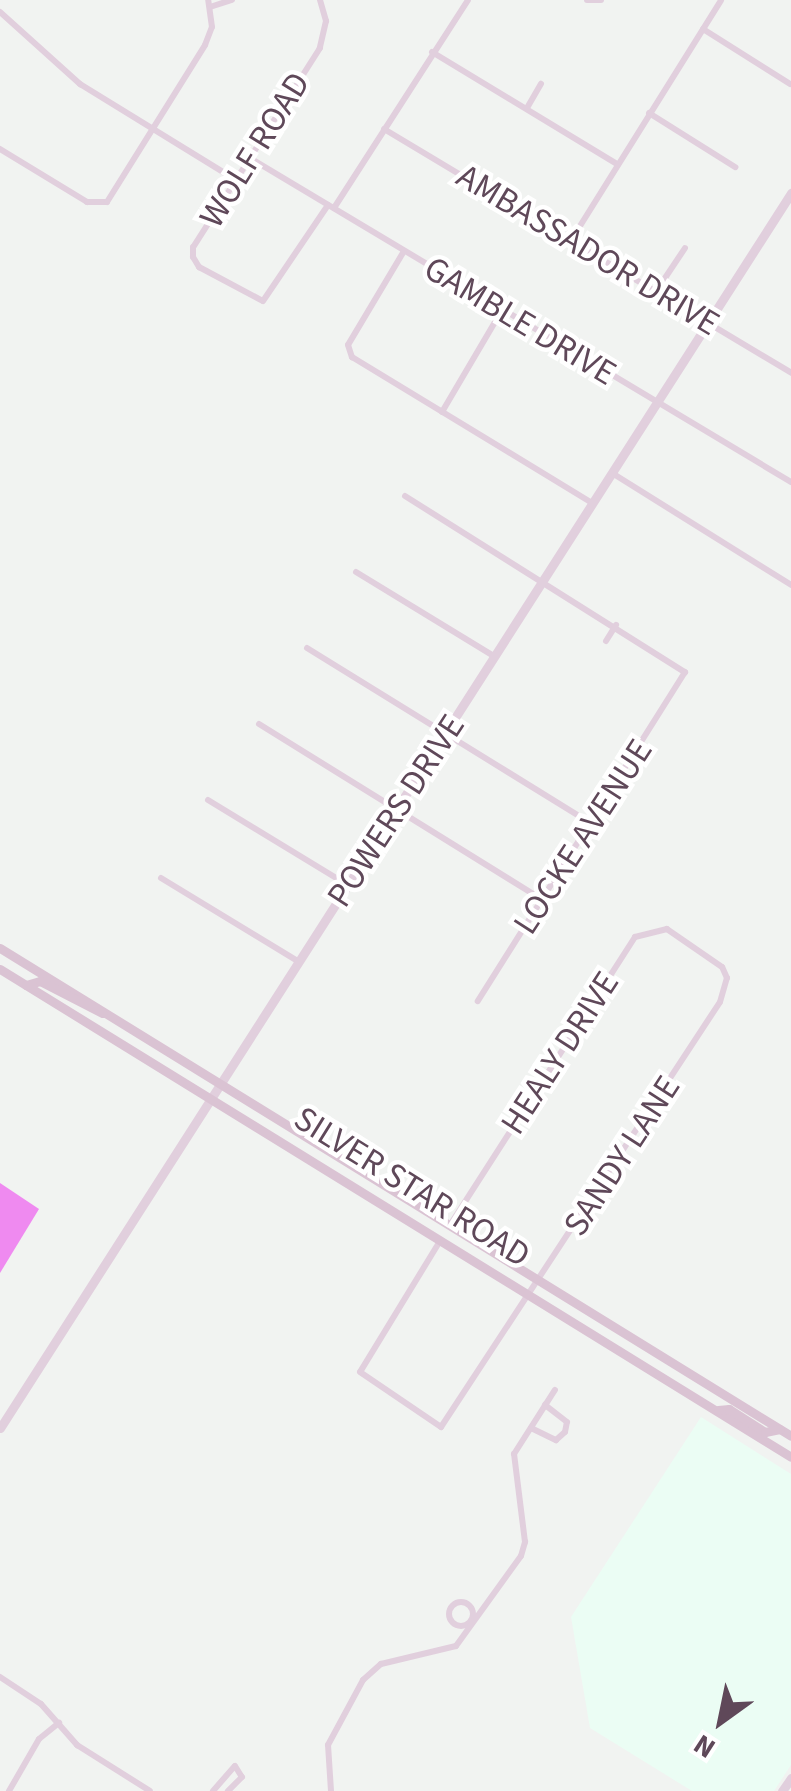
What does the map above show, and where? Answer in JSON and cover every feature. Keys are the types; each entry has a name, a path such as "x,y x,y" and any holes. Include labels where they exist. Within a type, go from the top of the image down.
{"main road":[{"name":"SILVER STAR ROAD","path":"0,948 222,1080 791,1436"},
{"name":"SILVER STAR ROAD","path":"0,969 212,1095 791,1457"},
{"path":"26,985 40,980 88,1010 114,1016"},
{"path":"715,1410 729,1409 765,1432 781,1429"}],"street":[{"path":"0,150 100,206 205,45 209,4 232,0"},
{"name":"WOLF ROAD","path":"320,0 326,20 320,48 193,247 199,266 254,301 269,296 331,207"},
{"path":"331,207 468,0"},
{"path":"588,0 601,0"},
{"path":"570,242 721,0"},
{"path":"0,12 80,84 236,180"},
{"path":"704,29 790,84"},
{"path":"432,52 617,164"},
{"path":"527,108 541,84"},
{"path":"649,114 735,166"},
{"name":"AMBASSADOR DRIVE","path":"384,129 791,373"},
{"name":"GAMBLE DRIVE","path":"250,158 791,482"},
{"name":"POWERS DRIVE","path":"0,1428 791,193"},
{"path":"656,293 684,248"},
{"path":"404,251 348,345 352,357 593,504"},
{"path":"442,412 502,310"},
{"path":"612,473 791,585"},
{"path":"405,496 616,625 606,641"},
{"path":"356,572 495,657"},
{"name":"LOCKE AVENUE","path":"478,1001 684,672 616,625"},
{"path":"307,648 592,824"},
{"path":"259,724 543,900"},
{"path":"208,800 348,885"},
{"path":"161,878 300,962"},
{"name":"HEALY DRIVE","path":"451,1224 635,937 668,929 693,944"},
{"name":"SANDY LANE","path":"441,1238 361,1364 366,1380 430,1424 448,1422 726,990 722,967 693,944"},
{"path":"331,1791 328,1745 371,1670 456,1646 526,1542 513,1468 531,1428 555,1390"},
{"path":"531,1428 556,1440 564,1432 567,1422 545,1405"},
{"path":"0,1678 59,1723 77,1745 150,1791"},
{"path":"9,1791 39,1739 59,1723"},
{"path":"213,1791 235,1766 242,1777 228,1791"},
{"path":"782,1791 791,1778"}],"shaded area":[{"path":"0,1183 39,1209 0,1273"},
{"path":"701,1417 791,1474 791,1765 774,1791 692,1791 590,1728 571,1617"}]}
